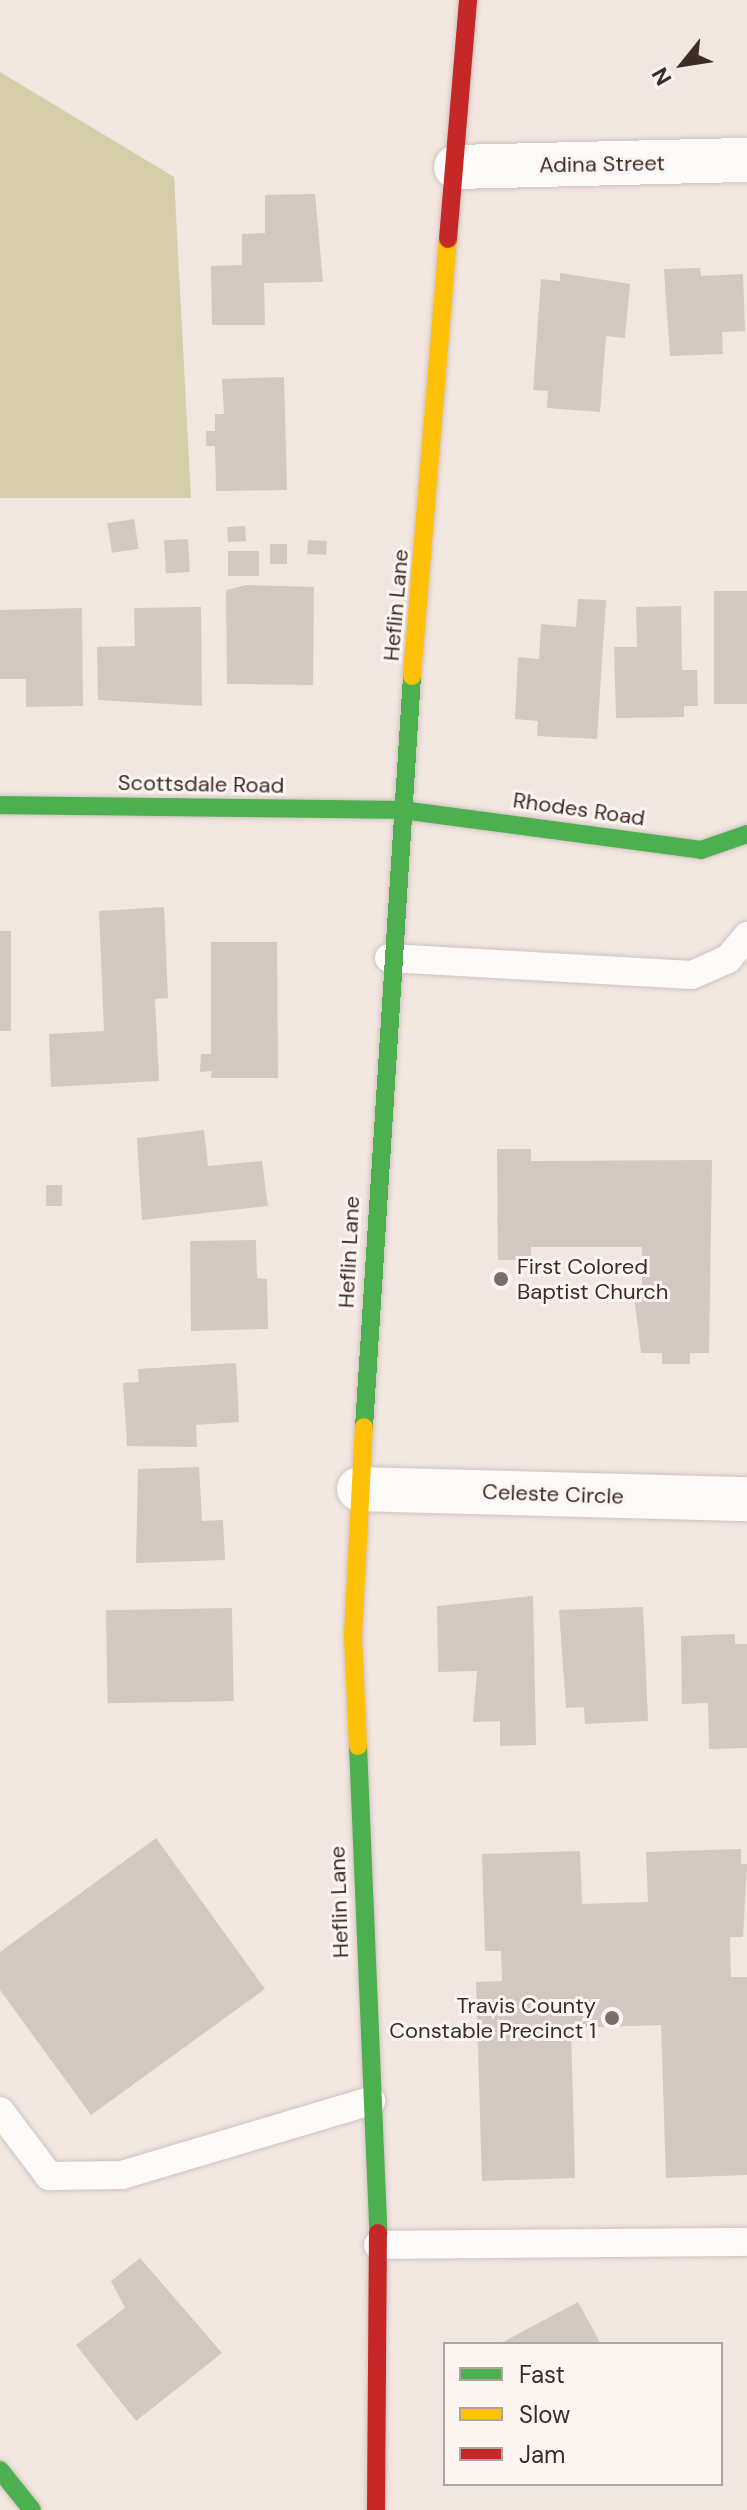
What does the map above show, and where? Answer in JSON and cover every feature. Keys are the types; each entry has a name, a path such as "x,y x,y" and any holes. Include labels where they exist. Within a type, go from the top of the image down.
{"street":[{"name":"Heflin Lane","path":"376,2510 378,2245 353,1635 389,958 468,0"},
{"name":"Adina Street","path":"456,167 747,160"},
{"name":"Scottsdale Road","path":"0,805 402,810"},
{"name":"Rhodes Road","path":"402,810 701,850 747,834"},
{"name":"Celeste Circle","path":"359,1489 747,1499"},
{"path":"0,2470 32,2510"}],"lane":[{"path":"389,958 692,975 728,959 747,936"},
{"path":"0,2111 49,2176 122,2175 371,2101"},
{"path":"378,2245 747,2242"}],"shaded area":[{"path":"0,72 174,177 191,498 0,498"}],"building":[{"path":"315,194 323,282 264,283 265,325 212,325 211,266 242,265 242,234 265,233 265,195"},
{"path":"700,268 701,276 743,274 745,331 722,332 723,354 670,356 664,269"},
{"path":"560,273 630,284 625,338 606,336 600,412 547,408 548,391 533,390 541,279 560,281"},
{"path":"284,377 287,490 216,491 215,446 206,446 206,431 215,431 215,414 224,414 222,379"},
{"path":"134,519 139,549 112,553 107,523"},
{"path":"245,526 246,541 228,542 227,527"},
{"path":"188,539 190,572 166,573 164,540"},
{"path":"308,540 327,541 326,555 307,554"},
{"path":"270,544 287,544 287,564 270,564"},
{"path":"228,551 259,551 259,576 228,576"},
{"path":"246,585 314,587 313,685 227,684 226,590"},
{"path":"714,591 747,591 747,704 714,704"},
{"path":"578,599 606,600 597,739 537,736 538,721 515,719 518,657 539,659 541,624 576,627"},
{"path":"681,606 682,670 697,670 698,706 684,706 684,717 616,718 614,647 637,647 636,607"},
{"path":"201,607 202,706 98,700 97,647 135,646 134,608"},
{"path":"82,608 83,706 26,707 26,679 0,679 0,610"},
{"path":"164,907 168,998 155,999 159,1081 51,1087 49,1034 104,1031 99,911"},
{"path":"0,931 11,931 11,1031 0,1031"},
{"path":"211,942 277,942 278,1078 211,1078 212,1071 200,1072 201,1054 211,1054"},
{"path":"204,1130 208,1166 262,1161 268,1206 142,1220 137,1138"},
{"path":"497,1149 531,1149 531,1161 712,1160 709,1353 690,1353 690,1364 662,1364 662,1353 641,1353 633,1289 642,1290 642,1247 531,1247 531,1260 498,1260"},
{"path":"46,1185 62,1185 62,1206 46,1206"},
{"path":"256,1240 257,1278 267,1279 268,1329 191,1331 190,1241"},
{"path":"236,1363 239,1422 196,1425 197,1447 127,1446 123,1383 139,1382 138,1369"},
{"path":"199,1467 202,1521 223,1520 225,1560 136,1563 138,1469"},
{"path":"533,1596 536,1745 500,1746 500,1721 473,1722 477,1671 438,1672 437,1606"},
{"path":"643,1607 648,1721 585,1724 584,1707 566,1708 559,1610"},
{"path":"232,1608 234,1701 108,1703 106,1610"},
{"path":"735,1634 735,1644 747,1644 747,1748 709,1749 708,1703 682,1704 681,1636"},
{"path":"156,1838 265,1989 91,2115 0,1990 0,1952"},
{"name":"Travis County Constable Precinct 1","path":"741,1849 741,1864 747,1864 743,1937 730,1937 731,1977 747,1977 747,2175 666,2178 661,2025 571,2028 575,2178 482,2181 476,1982 502,1981 501,1951 485,1951 482,1854 580,1851 582,1904 648,1902 646,1852"},
{"path":"140,2258 222,2353 136,2421 76,2345 125,2308 111,2281"},
{"path":"578,2302 600,2342 503,2342"}],"traffic: fast":[{"path":"364,1427 412,676"},
{"path":"0,805 402,810 701,850 747,834"},
{"path":"358,1746 378,2233"},
{"path":"0,2470 32,2510"}],"traffic: slow":[{"path":"412,676 448,239"},
{"path":"358,1746 353,1635 364,1427"}],"traffic: jam":[{"path":"448,239 468,0"},
{"path":"376,2510 378,2233"}],"place":[{"name":"First Colored Baptist Church","path":"501,1279"},
{"name":"Travis County Constable Precinct 1","path":"612,2018"}]}
